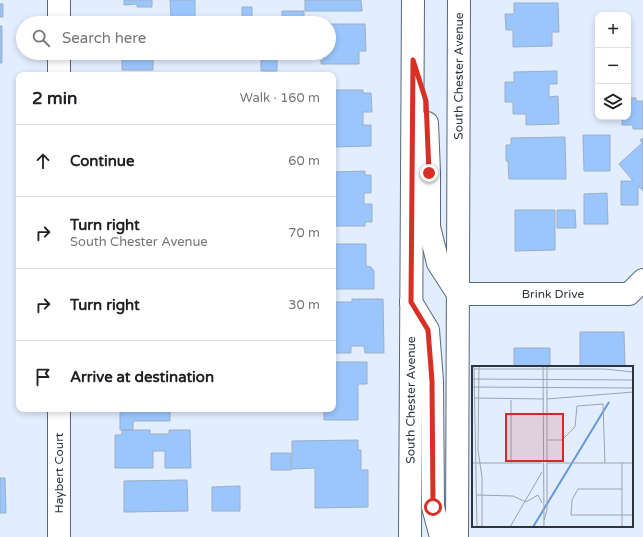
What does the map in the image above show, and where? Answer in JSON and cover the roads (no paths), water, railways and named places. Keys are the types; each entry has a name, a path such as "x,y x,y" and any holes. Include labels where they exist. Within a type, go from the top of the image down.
{"main road":[{"path":"59,0 59,16"},
{"name":"South Chester Avenue","path":"410,537 413,0"},
{"name":"South Chester Avenue","path":"457,537 458,0"},
{"path":"59,60 59,72"},
{"path":"413,60 426,101 429,173 429,227 438,263 458,294"},
{"name":"Brink Drive","path":"458,294 629,294 643,280"},
{"path":"411,302 428,330 432,381 433,507 441,537"},
{"name":"Haybert Court","path":"59,412 59,537"}]}
